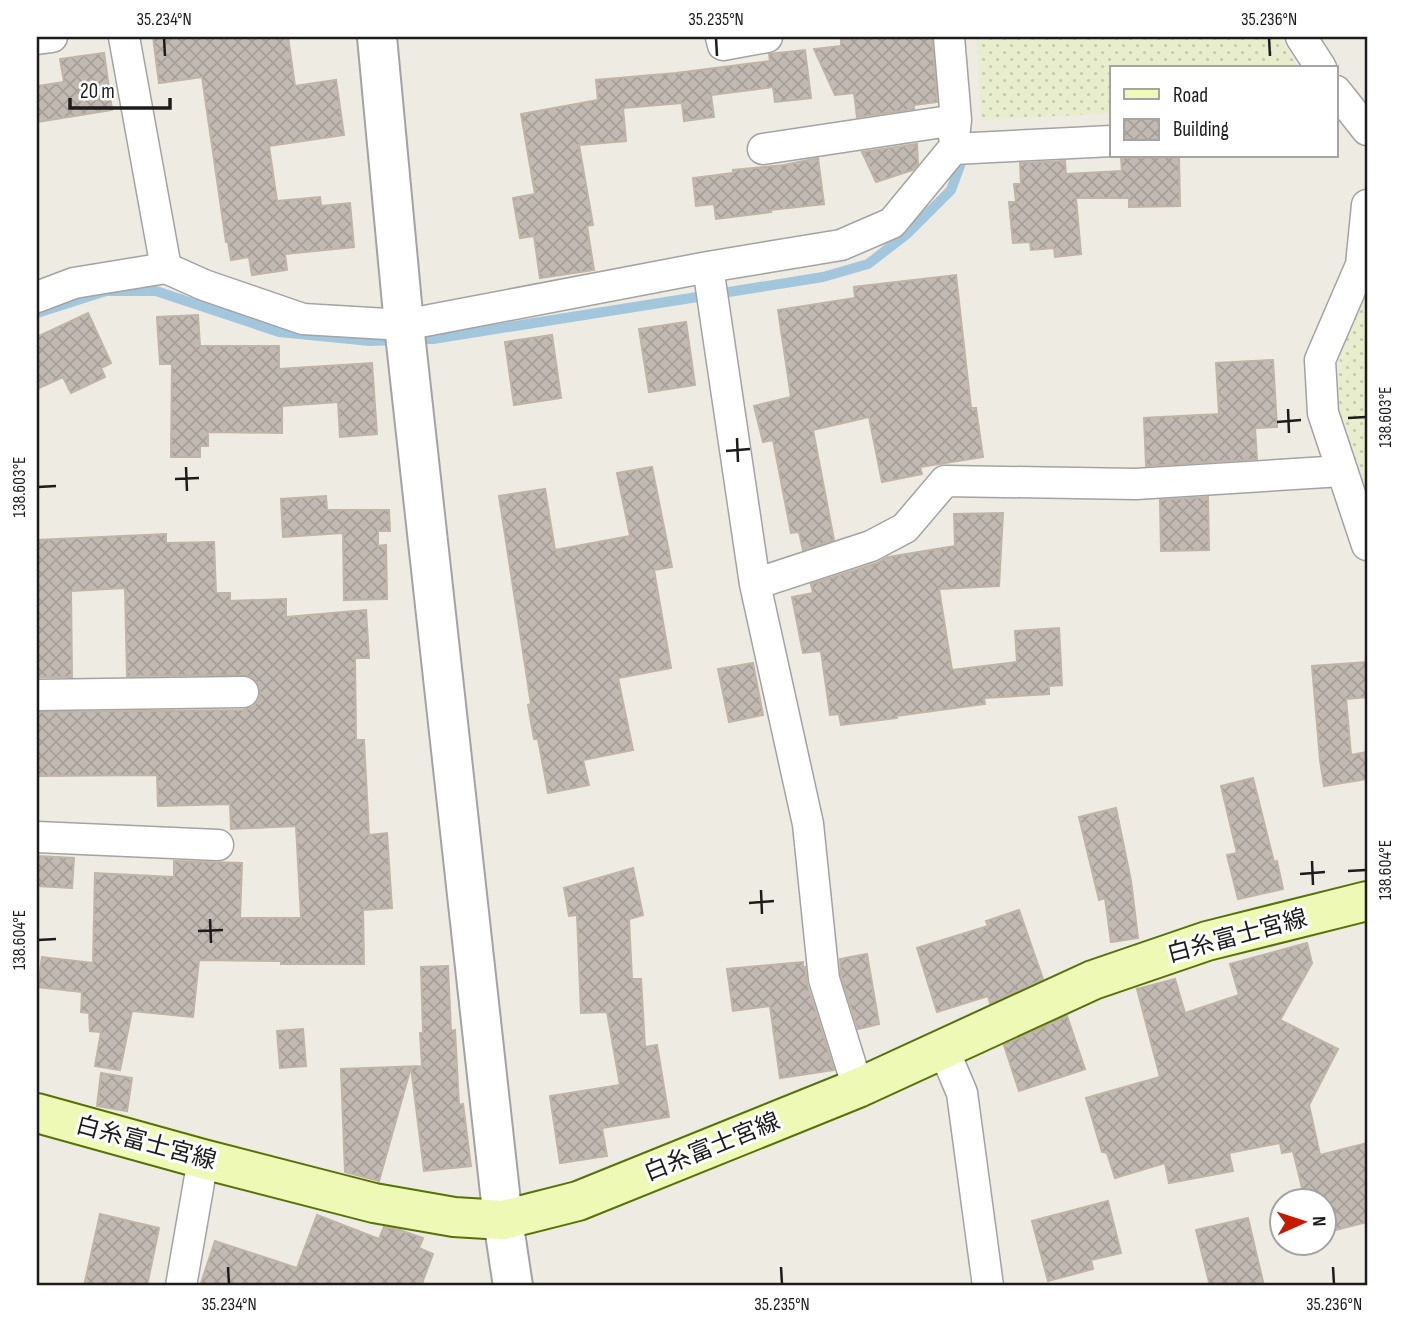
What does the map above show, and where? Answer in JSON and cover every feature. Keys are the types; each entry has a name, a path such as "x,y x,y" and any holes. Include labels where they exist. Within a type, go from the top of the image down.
{"main road":[{"name":"白糸富士宮線","path":"37,1113 374,1203 454,1217 503,1220 578,1201 858,1088 1105,975 1207,941 1367,901"}],"street":[{"path":"37,40 52,37"},
{"path":"124,37 166,268"},
{"path":"377,37 404,325 503,1220 513,1286"},
{"path":"721,37 723,45 767,37"},
{"path":"37,296 74,283 166,268 204,285 303,318 404,325 708,267 841,245 892,223 955,134 949,37"},
{"path":"1301,37 1320,66"},
{"path":"1338,94 1367,130"},
{"path":"763,149 955,134 1110,141"},
{"path":"1367,205 1361,265 1320,360 1323,413 1367,545"},
{"path":"708,267 755,584 808,824 824,979 858,1088"},
{"path":"755,584 871,546 905,528 946,481 1136,484 1342,471"},
{"path":"37,695 243,692"},
{"path":"37,837 218,845"},
{"path":"943,1048 962,1093 988,1286"},
{"path":"181,1286 203,1159"}],"green space":[{"path":"977,37 1278,37 1298,66 1110,66 1110,113 981,120"},
{"path":"1367,271 1367,498 1335,422 1340,355"}],"building":[{"path":"153,37 288,37 295,86 336,80 344,135 269,146 277,201 320,197 321,206 350,203 354,247 285,254 287,270 252,275 249,257 231,260 226,242 202,77 159,83"},
{"path":"932,37 937,102 914,105 914,109 857,117 854,93 835,95 814,49 841,46 841,39"},
{"path":"805,50 811,98 775,102 773,87 711,95 714,117 684,121 682,103 623,108 626,141 579,145 593,225 587,226 594,270 540,278 534,236 520,238 513,198 535,194 521,114 598,100 596,80 770,61 769,54"},
{"path":"104,53 112,110 37,122 37,86 64,82 60,59"},
{"path":"917,144 918,164 913,170 876,182 862,152"},
{"path":"818,158 824,204 716,219 714,204 696,206 693,178"},
{"path":"1121,158 1179,158 1180,206 1129,207 1129,198 1076,198 1081,254 1055,257 1054,248 1031,250 1030,242 1013,243 1009,202 1016,202 1014,184 1021,184 1020,163 1065,161 1066,174 1122,171"},
{"path":"956,275 971,408 976,408 983,457 920,467 922,474 882,482 869,417 813,430 834,540 803,550 799,532 791,533 773,440 763,442 754,406 791,397 778,310 855,298 854,287"},
{"path":"88,313 111,363 101,368 105,377 71,393 63,377 37,389 37,337"},
{"path":"198,315 200,346 279,346 279,369 372,363 377,434 340,437 338,402 282,406 282,433 208,432 208,446 200,446 200,457 171,457 172,364 160,364 157,317"},
{"path":"686,322 695,385 649,392 639,329"},
{"path":"552,335 561,398 514,405 505,342"},
{"path":"1273,360 1277,427 1255,428 1257,459 1146,466 1144,418 1219,414 1216,363"},
{"path":"652,467 672,567 654,570 671,668 618,678 633,750 583,760 589,785 548,793 538,739 534,739 528,705 531,704 499,496 545,489 555,550 630,536 617,473"},
{"path":"326,496 327,510 389,510 390,531 378,531 378,546 386,545 387,599 344,600 343,533 283,537 281,499"},
{"path":"1208,497 1209,550 1161,551 1160,500"},
{"path":"1003,513 999,586 939,589 952,670 1017,662 1015,631 1059,628 1062,685 1049,686 1049,694 984,698 985,704 841,725 839,714 830,715 821,651 803,653 792,597 813,593 811,584 888,557 955,546 954,514"},
{"path":"166,534 166,543 214,542 216,593 230,593 230,601 286,599 286,617 366,610 369,658 355,658 356,740 364,740 369,835 387,833 392,908 363,910 364,964 199,960 193,1017 132,1011 120,1070 95,1066 101,1032 90,1031 89,1013 81,1012 82,992 38,987 42,957 93,963 95,873 174,877 174,861 242,863 240,918 301,918 296,826 231,829 230,804 158,806 157,775 37,776 37,712 243,710 253,707 259,700 258,684 252,677 243,675 127,676 125,588 71,591 72,677 37,677 37,540"},
{"path":"1367,662 1367,697 1346,699 1351,755 1367,752 1367,779 1324,786 1312,666"},
{"path":"753,663 763,715 729,722 718,669"},
{"path":"1253,778 1283,889 1238,899 1227,855 1237,853 1221,786"},
{"path":"1116,808 1131,881 1138,938 1111,942 1105,898 1099,900 1079,817"},
{"path":"37,856 74,858 72,888 37,886"},
{"path":"633,868 643,915 629,919 632,979 641,979 645,1047 657,1045 669,1117 602,1128 607,1156 560,1163 550,1096 620,1085 607,1012 581,1013 577,915 569,916 564,888"},
{"path":"1019,910 1043,979 990,1003 988,996 937,1012 917,948 988,926 986,921"},
{"path":"1307,943 1312,963 1280,1020 1338,1049 1309,1105 1320,1155 1367,1143 1367,1222 1338,1229 1338,1186 1302,1186 1293,1151 1282,1153 1280,1143 1229,1153 1233,1171 1169,1183 1165,1163 1115,1178 1107,1153 1102,1152 1086,1098 1160,1077 1137,989 1175,979 1185,1013 1239,995 1230,964"},
{"path":"867,954 879,1024 858,1029 841,975 840,959"},
{"path":"803,962 807,984 834,1070 780,1078 770,1006 733,1011 727,969"},
{"path":"448,966 451,1031 455,1030 459,1105 463,1104 471,1166 424,1171 411,1067 379,1181 345,1172 341,1069 422,1066 421,967"},
{"path":"1067,1016 1085,1069 1019,1091 1004,1045"},
{"path":"303,1029 306,1066 280,1068 277,1031"},
{"path":"101,1073 132,1078 127,1111 97,1106"},
{"path":"1108,1201 1121,1253 1091,1260 1093,1269 1048,1281 1032,1221"},
{"path":"100,1214 159,1228 147,1286 84,1286"},
{"path":"317,1215 379,1239 384,1227 423,1238 419,1248 433,1254 421,1286 200,1286 215,1241 297,1268"},
{"path":"1248,1218 1264,1286 1210,1286 1196,1230"}],"waterway":[{"path":"412,339 433,339 823,277 868,264 907,234 951,190 965,152"},
{"path":"37,313 106,291 156,291 279,332 370,341 397,340"}]}
